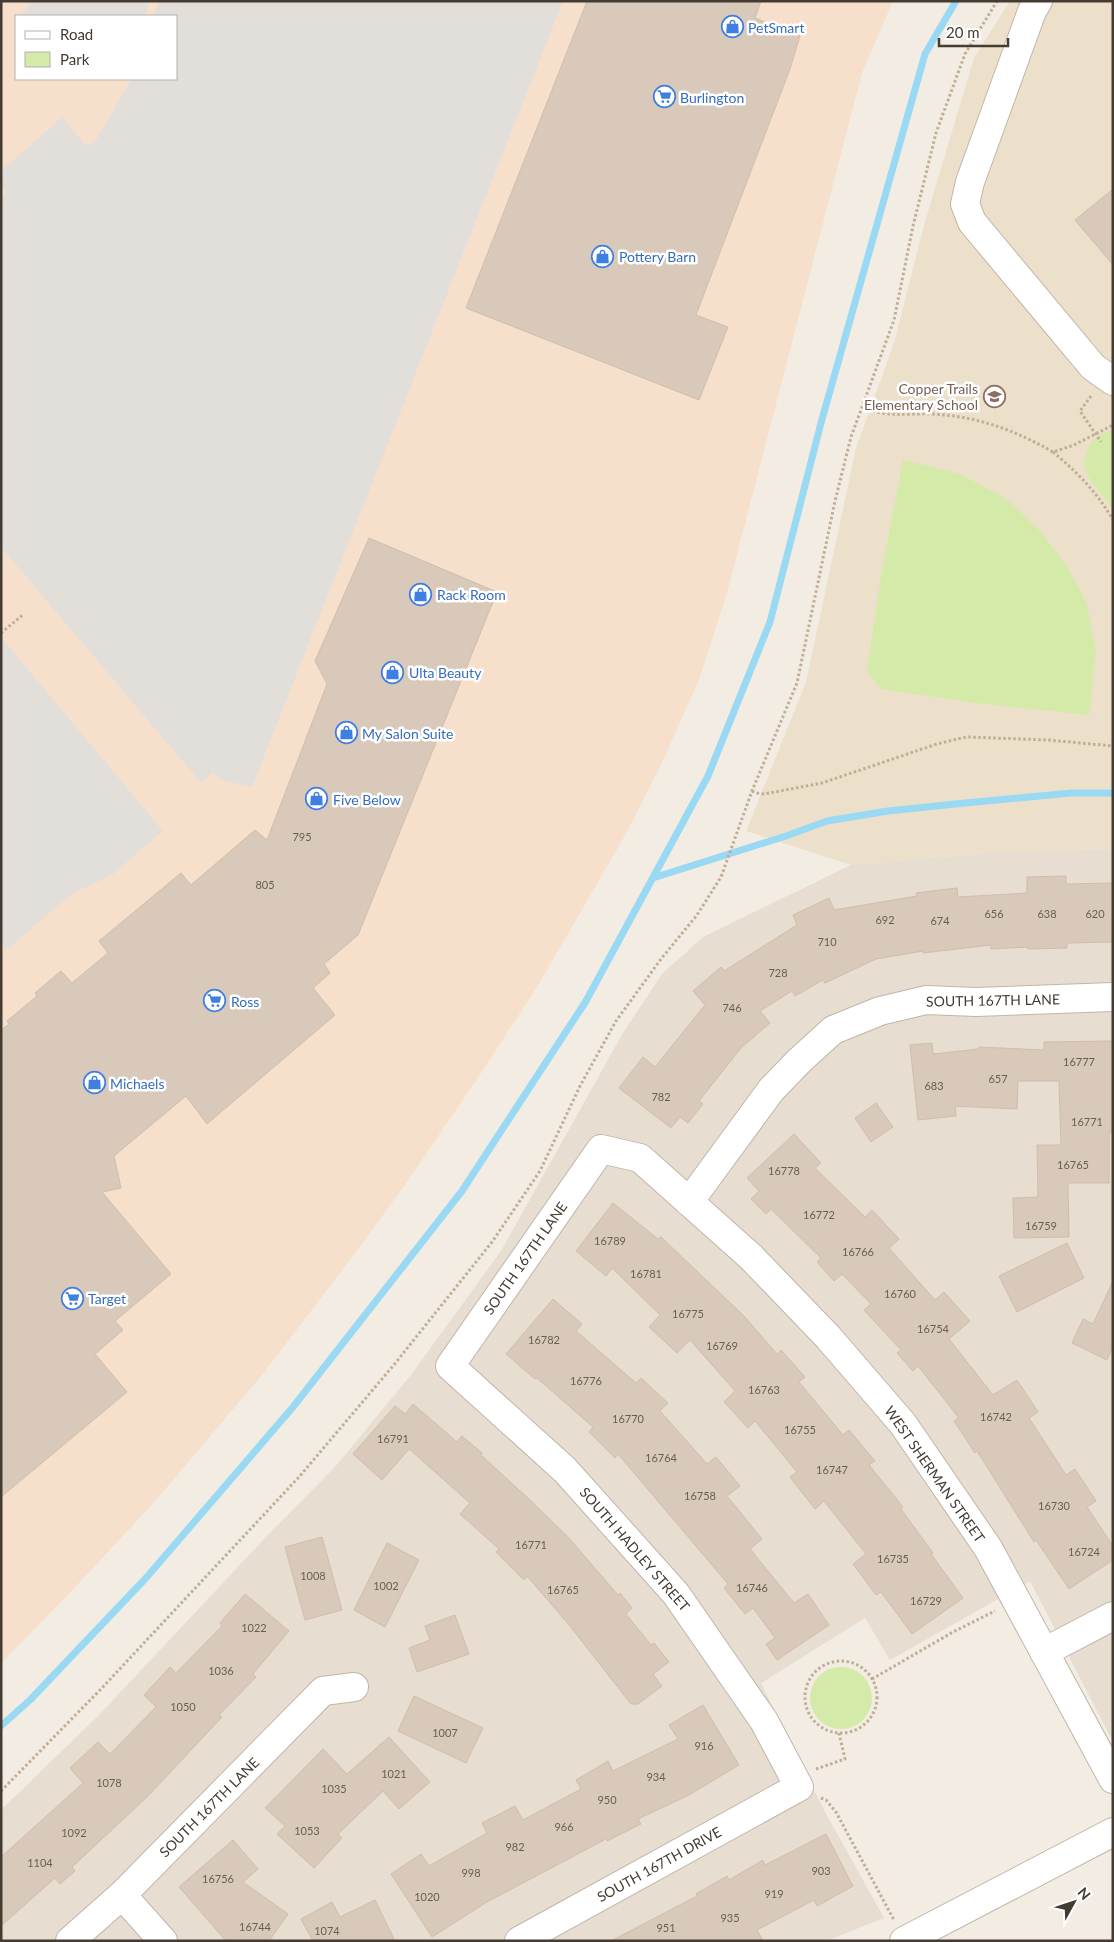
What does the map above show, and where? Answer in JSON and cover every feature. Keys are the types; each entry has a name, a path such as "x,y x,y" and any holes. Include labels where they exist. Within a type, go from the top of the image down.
{"street":[{"path":"1038,1 1032,11 1018,48 970,182 965,204 972,222 1093,367 1111,380"},
{"name":"SOUTH 167TH LANE","path":"688,1202 771,1090 833,1030 880,1012 926,1000 976,1002 1113,998"},
{"name":"SOUTH 167TH LANE","path":"450,1366 600,1149"},
{"name":"WEST SHERMAN STREET","path":"600,1149 640,1158 751,1257 809,1317 903,1424 988,1548 1113,1779"},
{"name":"SOUTH HADLEY STREET","path":"450,1366 565,1470 676,1594 811,1785"},
{"path":"1044,1652 1113,1616"},
{"name":"SOUTH 167TH LANE","path":"70,1941 122,1895 323,1691 354,1687"},
{"name":"SOUTH 167TH DRIVE","path":"519,1941 811,1785"},
{"path":"904,1940 1113,1832"},
{"path":"122,1895 163,1941"}],"path":[{"path":"1,1790 94,1696 299,1477 394,1366 492,1242 540,1171 580,1086 616,1021 661,959 697,916 721,877 752,791 797,684 835,501 851,437 894,320 936,133 965,54 996,1"},
{"path":"1101,442 1080,411 1097,387 1111,380"},
{"path":"863,408 887,415 932,414 971,418 1009,429 1053,452 1088,484 1104,504 1113,520"},
{"path":"1053,452 1074,445 1113,425"},
{"path":"1,633 24,614"},
{"path":"752,791 764,794 822,783 937,744 968,737 1048,740 1113,746"},
{"path":"872,1678 1015,1599"},
{"path":"842,1661 854,1664 872,1678 877,1690 877,1701 874,1712 867,1722 858,1729 847,1733 839,1733 824,1729 815,1721 808,1711 806,1688 820,1668 830,1663 842,1661"},
{"path":"818,1767 845,1759 839,1733"},
{"path":"811,1785 818,1767"},
{"path":"811,1785 818,1767"},
{"path":"811,1785 836,1812 904,1940"}],"shaded area":[{"path":"1,1 893,1 862,73 727,593 699,680 660,767 623,839 537,987 407,1182 359,1248 263,1374 150,1507 1,1663"},
{"path":"26,1 150,2 145,15 19,15 30,6"},
{"path":"158,1 563,1 252,787 221,780 213,772 201,783 1,547 1,197 7,192 1,187 1,171 62,117 85,144 94,143 131,80 178,80 178,15 154,15"},
{"name":"Copper Trails Elementary School","path":"1010,1 1113,1 1113,849 998,852 851,865 746,831 806,682 856,448 894,343 924,225 974,58"},
{"path":"1,637 163,831 113,874 72,894 6,950 1,945"},
{"path":"1113,849 1113,1742 1030,1581 890,1660 865,1618 761,1683 825,1812 884,1918 826,1941 1,1941 1,1810 99,1715 267,1536 335,1467 411,1375 501,1251 623,1033 662,974 703,937 851,865 998,852"}],"green space":[{"path":"1113,429 1113,510 1089,478 1085,463 1089,446 1092,442 1097,437"},
{"path":"903,460 960,474 1005,498 1040,531 1067,566 1087,604 1096,653 1089,715 976,703 881,689 867,671 881,576"},
{"path":"841,1667 858,1672 863,1676 867,1681 872,1698 867,1715 863,1720 858,1724 841,1729 824,1724 819,1720 815,1715 810,1698 815,1681 819,1676 824,1672"}],"building":[{"path":"587,1 761,1 755,18 800,36 790,69 696,315 728,327 699,400 466,308"},
{"path":"1113,189 1113,265 1075,220"},
{"path":"369,538 497,592 358,935 324,964 330,973 313,988 335,1015 207,1124 186,1096 114,1156 121,1188 102,1192 171,1274 115,1321 123,1330 95,1354 127,1392 1,1497 1,1030 9,1024 7,1021 37,996 35,993 61,971 72,983 108,953 99,941 181,873 191,885 255,830 267,840 327,684 315,661"},
{"path":"1066,876 1066,884 1113,883 1113,942 1067,943 1067,948 1028,949 1028,947 991,949 991,945 923,953 923,951 876,959 825,983 823,980 795,996 792,991 760,1011 770,1023 741,1048 699,1101 703,1104 688,1123 680,1117 671,1128 619,1088 643,1057 655,1067 705,1005 693,991 721,967 724,971 797,925 793,915 829,898 834,910 917,896 916,893 957,888 958,897 1027,893 1027,877"},
{"path":"1113,1041 1113,1132 1109,1132 1109,1183 1068,1183 1069,1237 1014,1238 1013,1198 1038,1197 1037,1145 1061,1145 1059,1081 1018,1081 1017,1109 955,1106 956,1116 918,1120 910,1045 932,1043 933,1054 979,1049 979,1047 1044,1050 1044,1042"},
{"path":"876,1103 893,1127 871,1142 855,1118"},
{"path":"794,1134 821,1163 815,1168 865,1217 872,1210 899,1239 889,1248 935,1300 944,1292 970,1321 949,1339 993,1395 1017,1380 1038,1412 1029,1418 1066,1475 1075,1469 1096,1501 1087,1507 1113,1546 1113,1560 1069,1589 1036,1540 1034,1542 977,1451 975,1453 954,1421 959,1418 918,1366 913,1371 897,1353 901,1350 864,1310 871,1304 842,1274 834,1281 817,1262 821,1258 771,1209 766,1214 751,1199 759,1191 747,1178"},
{"path":"613,1203 658,1239 661,1237 744,1316 777,1354 781,1350 805,1377 799,1382 843,1435 849,1430 875,1461 869,1465 903,1507 901,1509 963,1598 912,1634 881,1592 876,1595 853,1564 866,1554 824,1501 815,1509 790,1477 797,1472 755,1421 748,1428 724,1402 735,1391 690,1340 677,1353 649,1327 660,1315 612,1268 606,1276 576,1251"},
{"path":"1067,1243 1084,1278 1017,1312 999,1276"},
{"path":"1113,1281 1113,1346 1107,1360 1072,1343 1083,1319 1093,1324"},
{"path":"553,1299 582,1324 576,1331 636,1383 641,1378 668,1403 660,1411 707,1464 716,1457 740,1486 727,1496 762,1539 750,1549 794,1603 808,1594 829,1625 777,1660 766,1644 775,1638 753,1608 745,1614 724,1588 728,1584 618,1454 615,1458 589,1432 593,1427 537,1378 535,1379 506,1354"},
{"path":"413,1404 457,1442 462,1436 482,1453 481,1455 567,1536 618,1595 620,1593 632,1608 626,1614 651,1645 654,1643 669,1662 653,1674 662,1686 638,1704 631,1704 570,1626 527,1576 524,1580 496,1552 499,1549 460,1514 470,1503 409,1449 382,1480 353,1454 395,1406 405,1414"},
{"path":"322,1537 342,1610 305,1620 285,1547"},
{"path":"387,1543 419,1560 385,1627 354,1610"},
{"path":"245,1594 289,1631 253,1674 256,1677 219,1715 222,1717 148,1796 72,1867 75,1871 60,1884 55,1878 1,1926 1,1857 83,1783 70,1768 98,1742 110,1754 156,1707 144,1695 170,1667 176,1673 222,1626 220,1623"},
{"path":"455,1615 469,1654 417,1672 409,1648 430,1640 425,1626"},
{"path":"414,1696 483,1728 466,1763 398,1731"},
{"path":"703,1705 739,1765 689,1795 638,1819 641,1824 607,1841 606,1839 487,1902 432,1937 391,1874 421,1854 429,1866 487,1833 482,1823 515,1806 523,1820 581,1789 576,1780 608,1761 613,1771 678,1739 669,1725"},
{"path":"389,1737 430,1782 399,1809 383,1791 338,1834 342,1838 314,1868 277,1834 285,1826 265,1808 323,1749 347,1774"},
{"path":"826,1834 853,1886 817,1906 814,1900 757,1930 763,1941 611,1941 697,1896 696,1894 727,1876 729,1880 763,1860 765,1865"},
{"path":"233,1840 258,1869 243,1882 288,1914 269,1941 226,1941 179,1887"},
{"path":"375,1900 395,1941 313,1941 301,1919 332,1902 340,1917"}],"waterway":[{"path":"1,1726 30,1700 146,1578 293,1407 462,1191 586,1001 708,776 770,622 821,423 925,54 956,1"},
{"path":"653,878 827,821 888,811 965,803 1071,793 1113,793"}],"place":[{"name":"PetSmart","path":"732,27"},
{"name":"Burlington","path":"664,97"},
{"name":"Pottery Barn","path":"603,256"},
{"name":"Copper Trails Elementary School","path":"994,396"},
{"name":"Rack Room","path":"421,594"},
{"name":"Ulta Beauty","path":"393,672"},
{"name":"My Salon Suite","path":"346,733"},
{"name":"Five Below","path":"317,799"},
{"name":"Ross","path":"215,1001"},
{"name":"Michaels","path":"94,1083"},
{"name":"Target","path":"72,1298"}]}
